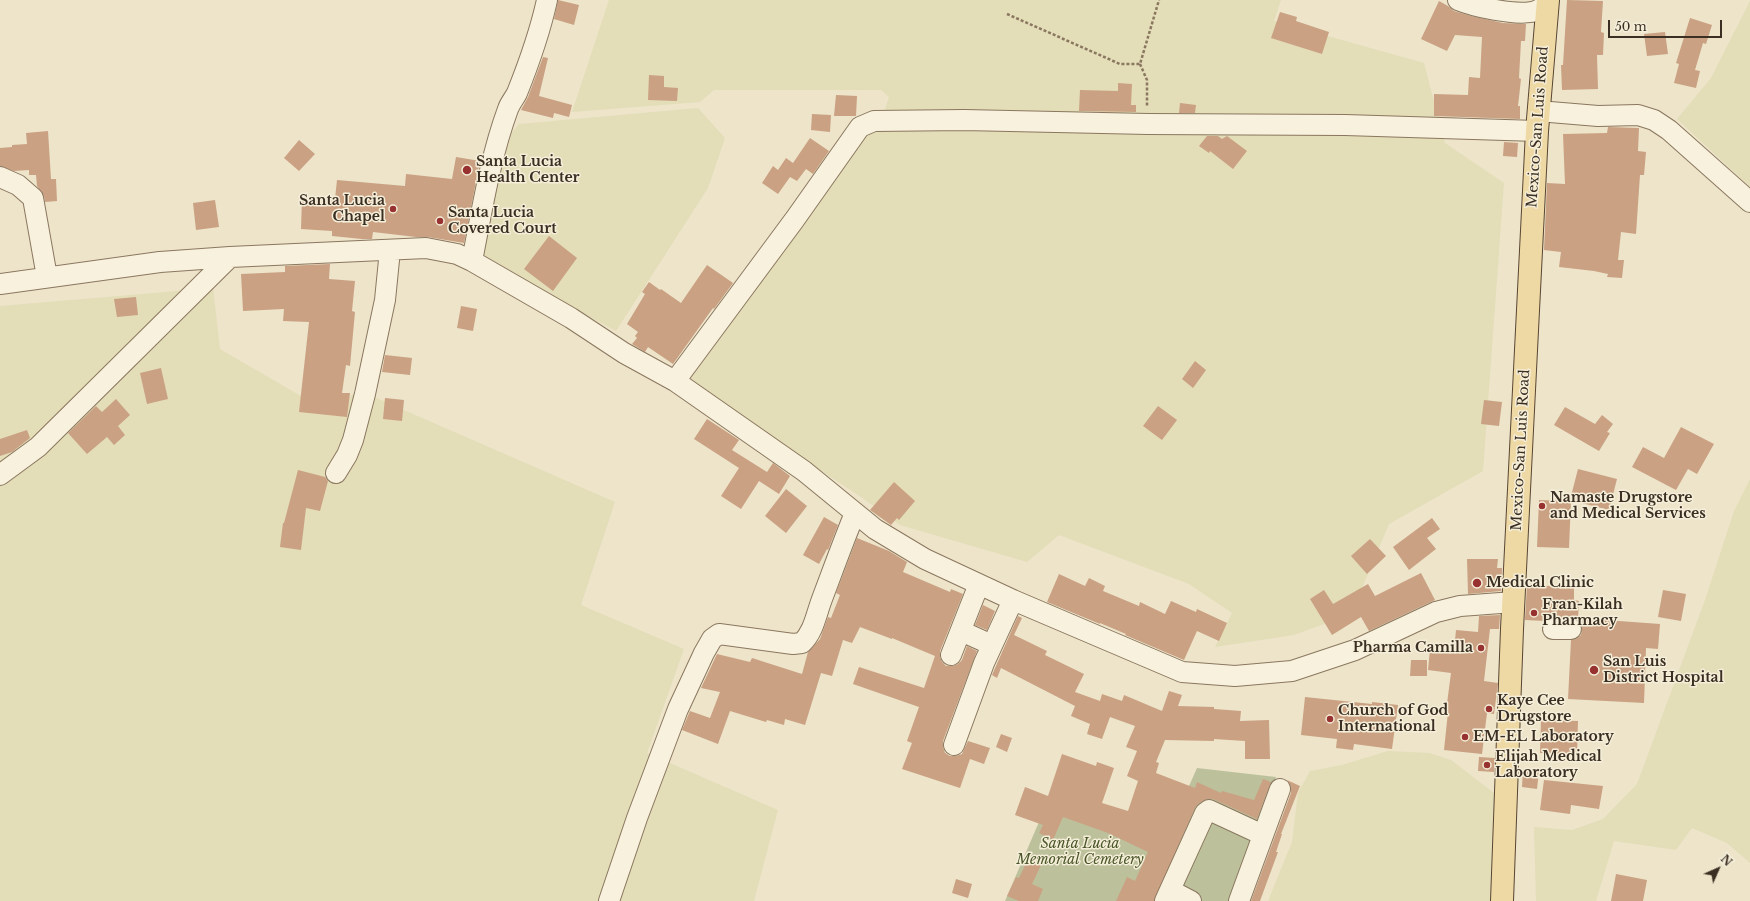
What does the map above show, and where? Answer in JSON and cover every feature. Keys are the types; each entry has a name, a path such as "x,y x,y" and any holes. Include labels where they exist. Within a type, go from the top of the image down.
{"main road":[{"name":"Mexico-San Luis Road","path":"1502,901 1514,602 1537,121 1548,2"}],"street":[{"path":"472,261 493,155 508,107 516,95 529,61 543,18 547,0"},
{"path":"1458,0 1469,5 1486,8 1532,12 1548,2"},
{"path":"675,381 795,219 860,126 874,121 964,120 1148,124 1345,125 1537,121 1598,116 1638,115 1654,120 1670,130 1750,202"},
{"path":"0,177 18,185 32,198 47,277"},
{"path":"0,284 160,262 230,256 426,248 457,254 472,261 571,318 624,353 675,381 804,471 875,528 925,559 1013,600 1182,672 1235,676 1292,671 1317,664 1355,650 1436,612 1448,608 1514,602"},
{"path":"336,474 347,455 353,440 365,394 385,300 390,250"},
{"path":"0,474 38,447 230,256"},
{"path":"609,901 678,709 712,639 719,634 802,644 813,628 821,601 855,513"},
{"path":"951,655 979,584"},
{"path":"954,745 992,645 1013,600"},
{"path":"961,631 992,645"},
{"path":"1239,901 1280,789"},
{"path":"1191,901 1168,896 1205,814 1209,810 1263,835"}],"path":[{"path":"1148,124 1147,80 1140,64 1159,0"},
{"path":"1007,14 1120,64 1140,64"}],"shaded area":[{"path":"609,0 1281,0 1274,21 1424,63 1445,143 1504,183 1483,471 1389,524 1351,614 1294,635 1215,647 1232,613 1189,584 1059,535 1027,562 900,525 861,497 685,381 885,109 889,97 881,90 714,90 700,102 572,112"},
{"path":"1750,1 1750,187 1677,119 1711,78"},
{"path":"698,108 725,138 708,188 616,331 475,256 501,145 519,124"},
{"path":"213,288 220,349 306,399 341,405 358,390 615,502 581,605 684,649 647,753 778,810 754,901 0,901 0,306"},
{"path":"1750,479 1750,863 1727,843 1692,828 1676,850 1614,841 1596,901 1536,901 1534,827 1572,830 1603,819 1637,784 1705,600 1734,511"},
{"path":"1388,751 1429,753 1451,760 1498,796 1494,901 1268,901 1292,842 1298,793 1310,771 1342,765"}],"green space":[{"name":"Santa Lucia Memorial Cemetery","path":"1197,768 1276,777 1236,901 1202,901 1173,887 1167,901 1005,901 1054,787 1166,838"}],"building":[{"path":"558,0 579,5 574,25 554,19"},
{"path":"1567,0 1603,1 1601,32 1604,33 1603,55 1597,55 1598,89 1562,90 1561,65 1563,65"},
{"path":"1439,1 1454,11 1471,16 1503,23 1526,24 1525,41 1521,41 1519,78 1521,79 1518,106 1520,106 1520,119 1434,116 1434,94 1468,95 1469,77 1480,78 1482,37 1455,35 1447,51 1421,39"},
{"path":"1280,12 1297,17 1296,21 1329,32 1322,54 1271,38"},
{"path":"1690,18 1712,25 1706,44 1703,43 1695,70 1700,71 1696,88 1674,83 1679,64 1676,63"},
{"path":"1665,32 1668,54 1647,56 1644,34"},
{"path":"543,57 548,58 539,96 572,105 569,117 554,113 553,118 521,110 528,97"},
{"path":"649,75 664,76 664,87 678,88 677,101 648,100"},
{"path":"1118,83 1132,84 1131,105 1136,105 1136,112 1079,111 1080,90 1118,91"},
{"path":"836,95 857,96 856,116 834,116"},
{"path":"1180,103 1196,105 1195,113 1179,113"},
{"path":"812,114 831,115 830,132 811,130"},
{"path":"1608,127 1639,128 1638,151 1646,152 1644,175 1640,175 1636,234 1621,232 1618,260 1624,260 1622,278 1607,277 1608,274 1594,271 1559,267 1561,252 1544,250 1547,183 1565,184 1563,134 1607,133"},
{"path":"48,131 51,179 56,179 57,201 45,202 44,196 37,186 36,175 29,175 29,170 14,171 0,166 0,148 12,147 12,145 27,144 26,133"},
{"path":"1207,136 1218,136 1222,139 1227,136 1247,151 1233,169 1210,151 1209,153 1199,146"},
{"path":"810,138 829,151 813,174 806,169 797,181 790,177 778,194 762,183 773,166 778,170 786,158 793,163"},
{"path":"299,140 315,154 299,171 284,158"},
{"path":"1504,142 1518,143 1517,157 1503,156"},
{"path":"456,157 480,161 464,243 428,237 373,232 372,239 362,239 332,236 332,231 301,229 302,198 335,199 337,180 405,186 406,174 452,179"},
{"path":"215,200 219,227 196,230 193,203"},
{"path":"549,236 577,258 553,291 524,269"},
{"path":"330,264 329,279 355,281 352,311 355,312 350,366 346,365 342,393 350,393 347,417 299,412 309,322 283,321 284,309 243,311 241,274 285,272 285,266"},
{"path":"707,265 733,283 673,364 648,347 645,352 632,344 637,338 635,336 638,332 627,324 645,294 642,292 649,282 681,303"},
{"path":"136,297 138,315 117,317 114,299"},
{"path":"461,306 477,309 473,331 457,328"},
{"path":"385,355 412,358 410,375 382,372"},
{"path":"1195,361 1206,370 1193,388 1182,379"},
{"path":"161,368 168,399 147,404 140,373"},
{"path":"385,398 404,400 402,421 383,419"},
{"path":"116,399 130,415 118,426 125,435 114,445 107,437 87,454 68,433 96,406 102,412"},
{"path":"1484,400 1502,402 1499,426 1481,424"},
{"path":"1158,406 1177,420 1162,440 1143,426"},
{"path":"1565,407 1595,424 1602,415 1613,424 1607,432 1610,433 1599,451 1554,425"},
{"path":"707,419 739,440 732,450 767,472 773,463 790,476 779,494 759,481 741,509 721,496 739,468 694,439"},
{"path":"1681,427 1714,444 1697,474 1688,469 1676,490 1632,467 1643,447 1664,458"},
{"path":"27,430 30,438 12,452 0,456 0,439"},
{"path":"1578,469 1617,479 1609,510 1570,500"},
{"path":"298,470 325,477 328,481 320,511 306,508 301,550 280,547 283,523"},
{"path":"894,482 915,501 899,520 897,518 891,525 870,510"},
{"path":"786,489 807,506 786,533 765,516"},
{"path":"1539,500 1571,501 1569,548 1537,547"},
{"path":"824,517 838,525 828,550 827,549 819,564 803,555"},
{"path":"1432,518 1440,529 1427,538 1436,549 1409,570 1393,547"},
{"path":"857,538 889,551 907,562 903,572 950,592 951,589 963,594 940,651 940,657 946,666 953,666 962,660 967,646 977,651 943,741 943,747 945,753 950,756 962,754 968,741 990,748 984,764 970,759 960,788 902,769 912,743 907,741 919,707 853,684 859,667 924,688 935,656 892,638 860,627 852,643 843,640 832,676 821,673 805,725 785,719 784,725 767,720 766,722 730,711 718,744 682,730 690,711 710,718 720,692 701,688 717,654 750,662 752,658 802,674 808,652 820,639 828,617 831,618 840,595 836,593"},
{"path":"1370,539 1386,556 1367,574 1351,556"},
{"path":"1467,559 1498,559 1497,568 1502,568 1501,591 1468,594"},
{"path":"1421,573 1435,600 1369,631 1361,617 1332,635 1310,599 1324,590 1333,604 1368,584 1375,596"},
{"path":"1059,574 1085,586 1089,578 1105,586 1103,591 1139,606 1140,602 1165,614 1171,601 1196,612 1197,609 1227,623 1219,641 1197,631 1184,660 1125,635 1126,634 1047,602"},
{"path":"1527,585 1574,587 1574,600 1579,601 1578,618 1660,624 1658,649 1646,648 1644,703 1568,699 1571,640 1576,639 1581,635 1581,624 1577,619 1571,618 1553,618 1545,621 1525,620"},
{"path":"1663,590 1686,594 1681,621 1658,617"},
{"path":"983,605 995,611 987,630 975,625"},
{"path":"1500,615 1499,629 1490,629 1484,681 1498,683 1494,714 1487,713 1482,754 1444,750 1448,712 1446,711 1451,673 1428,670 1430,649 1454,651 1456,630 1478,632 1479,616"},
{"path":"1018,616 1022,618 1014,635 1047,651 1045,655 1084,674 1075,692 1100,701 1102,694 1122,701 1124,695 1162,711 1169,691 1182,695 1178,706 1214,707 1214,709 1241,711 1240,721 1269,720 1270,759 1245,759 1245,741 1214,739 1214,741 1165,740 1156,762 1159,763 1156,773 1195,788 1197,782 1221,793 1222,791 1254,800 1263,779 1271,782 1257,819 1213,799 1207,799 1198,804 1154,901 1116,901 1127,877 1135,881 1148,852 1108,833 1063,817 1053,840 1039,833 1043,825 1015,815 1025,787 1048,796 1062,754 1096,766 1097,762 1114,768 1102,803 1128,811 1138,781 1127,776 1137,751 1126,747 1135,726 1110,717 1102,739 1087,734 1090,724 1071,716 1075,706 1001,668 997,678 992,675"},
{"path":"1411,660 1427,660 1427,676 1410,676"},
{"path":"1305,697 1372,704 1372,702 1398,705 1392,749 1354,744 1353,750 1336,748 1337,739 1301,735"},
{"path":"1541,720 1578,721 1577,755 1540,753"},
{"path":"1001,734 1012,738 1007,752 996,747"},
{"name":"Elijah Medical Laboratory","path":"1479,757 1495,758 1494,772 1478,771"},
{"path":"1523,769 1539,771 1537,789 1522,787"},
{"path":"1287,780 1300,786 1281,834 1276,852 1278,852 1260,901 1251,901 1291,793 1291,787"},
{"path":"1544,780 1603,786 1599,809 1571,805 1570,814 1540,810"},
{"path":"1029,857 1042,863 1032,884 1043,889 1038,901 1019,901 1007,896 1016,877 1019,878"},
{"path":"1616,874 1647,880 1643,901 1611,901"},
{"path":"956,879 972,884 968,898 952,893"}],"place":[{"name":"Santa Lucia Health Center","path":"467,170"},
{"name":"Santa Lucia Chapel","path":"393,209"},
{"name":"Santa Lucia Covered Court","path":"440,221"},
{"name":"Namaste Drugstore and Medical Services","path":"1542,506"},
{"name":"Medical Clinic","path":"1477,583"},
{"name":"Fran-Kilah Pharmacy","path":"1534,613"},
{"name":"Pharma Camilla","path":"1481,648"},
{"name":"San Luis District Hospital","path":"1594,670"},
{"name":"Kaye Cee Drugstore","path":"1489,709"},
{"name":"Church of God International","path":"1330,719"},
{"name":"EM-EL Laboratory","path":"1465,737"},
{"name":"Elijah Medical Laboratory","path":"1487,765"}]}
